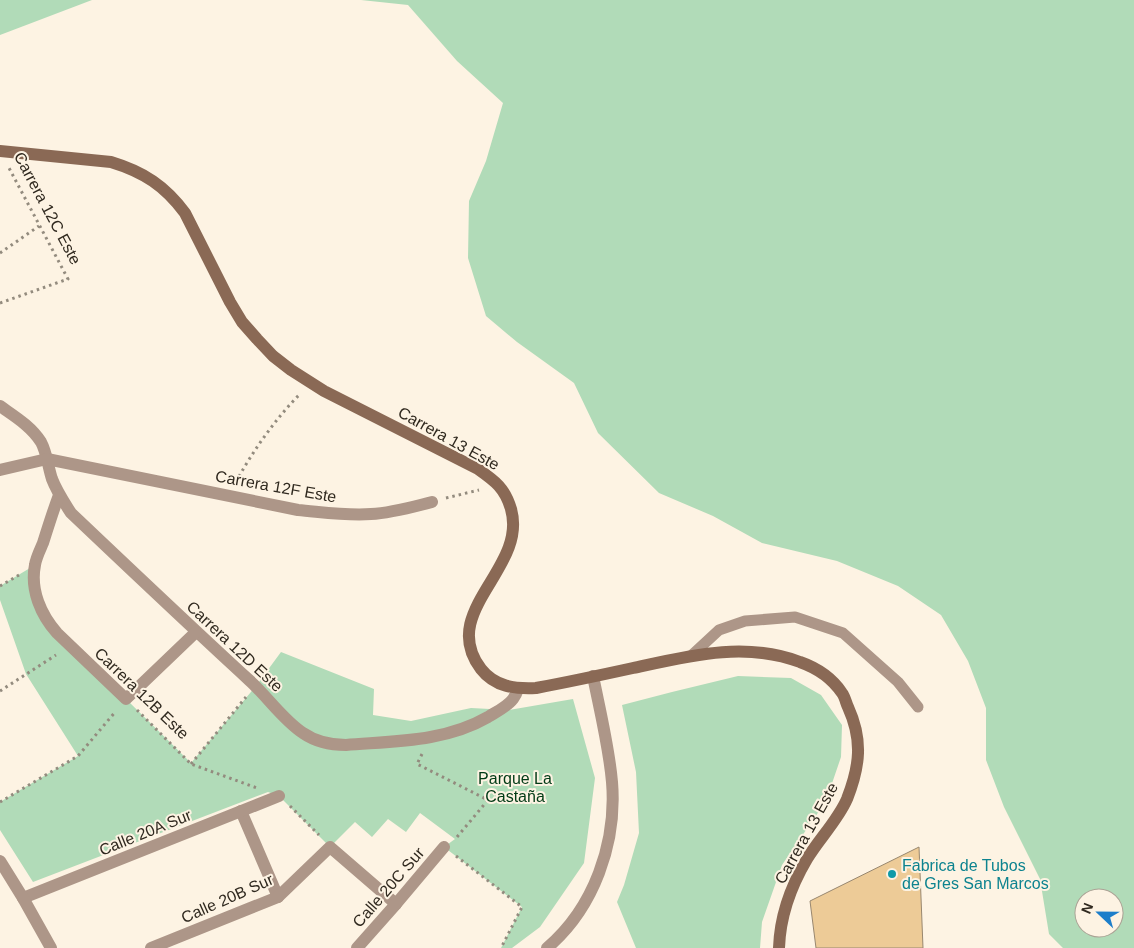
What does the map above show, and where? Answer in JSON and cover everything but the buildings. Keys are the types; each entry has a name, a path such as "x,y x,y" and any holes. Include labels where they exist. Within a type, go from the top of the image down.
{"main road":[{"name":"Carrera 13 Este","path":"2,156 111,162 133,170 153,181 176,201 185,214 242,322 273,356 324,391 478,469 499,485 505,494 513,516 512,540 508,552 477,604 469,634 470,645 476,660 485,674 502,684 518,689 536,688 692,655 750,651 793,659 813,667 829,678 842,693 851,714 857,735 859,756 846,801 807,859 793,886 786,904 779,948"}],"street":[{"name":"Carrera 12D Este","path":"0,406 30,428 41,442 59,495 71,513 196,632 256,686 295,727 314,739 324,743 346,745 430,738 456,731 482,720 513,700 518,689"},
{"name":"Carrera 12F Este","path":"47,459 298,510 336,514 372,514 401,510 432,502"},
{"path":"0,470 47,459"},
{"name":"Carrera 12B Este","path":"59,495 35,565 35,590 49,624 126,699"},
{"path":"126,699 196,632"},
{"path":"549,947 576,916 587,898 603,861 612,825 612,782 593,676"},
{"name":"Calle 20A Sur","path":"23,898 279,796"},
{"path":"241,811 278,897"},
{"path":"330,847 396,904"},
{"name":"Calle 20B Sur","path":"151,948 278,897 330,847"},
{"name":"Calle 20C Sur","path":"357,948 444,847"},
{"path":"0,861 51,948"}],"lane":[{"path":"692,655 719,630 745,621 795,616 844,634 898,682 918,707"}],"path":[{"name":"Carrera 12C Este","path":"0,303 68,279 2,156"},
{"path":"0,253 39,226"},
{"path":"229,496 243,469 264,438 310,383"},
{"path":"432,502 499,485"},
{"path":"0,691 71,646"},
{"path":"191,764 256,686"},
{"path":"0,802 78,756 126,699"},
{"name":"Carrera 12B Este","path":"126,699 191,764 279,796 330,847"},
{"path":"430,738 417,764 488,800 456,839 444,847 522,907 501,948"}],"green space":[{"path":"0,0 92,0 0,35"},
{"path":"361,0 1134,0 1134,948 1063,948 1049,934 1040,879 1004,807 986,760 986,708 968,661 941,615 898,586 837,561 762,543 713,516 659,493 598,433 574,383 517,342 486,316 468,258 469,201 486,161 503,103 457,61 408,5"},
{"name":"Parque La Castaña","path":"35,565 43,613 191,763 256,686 281,652 374,689 373,715 411,721 471,708 509,710 573,699 595,778 584,863 540,927 512,948 501,948 522,907 444,847 455,839 420,813 406,832 388,819 372,837 355,822 330,847 279,796 268,792 33,882 0,830 0,802 78,756 26,674 0,600 0,586"},
{"path":"738,676 791,678 821,695 842,725 841,757 826,801 782,865 762,922 760,948 636,948 617,902 624,885 639,833 636,772 622,705"}],"place":[{"name":"Fabrica de Tubos de Gres San Marcos","path":"892,874"}]}
